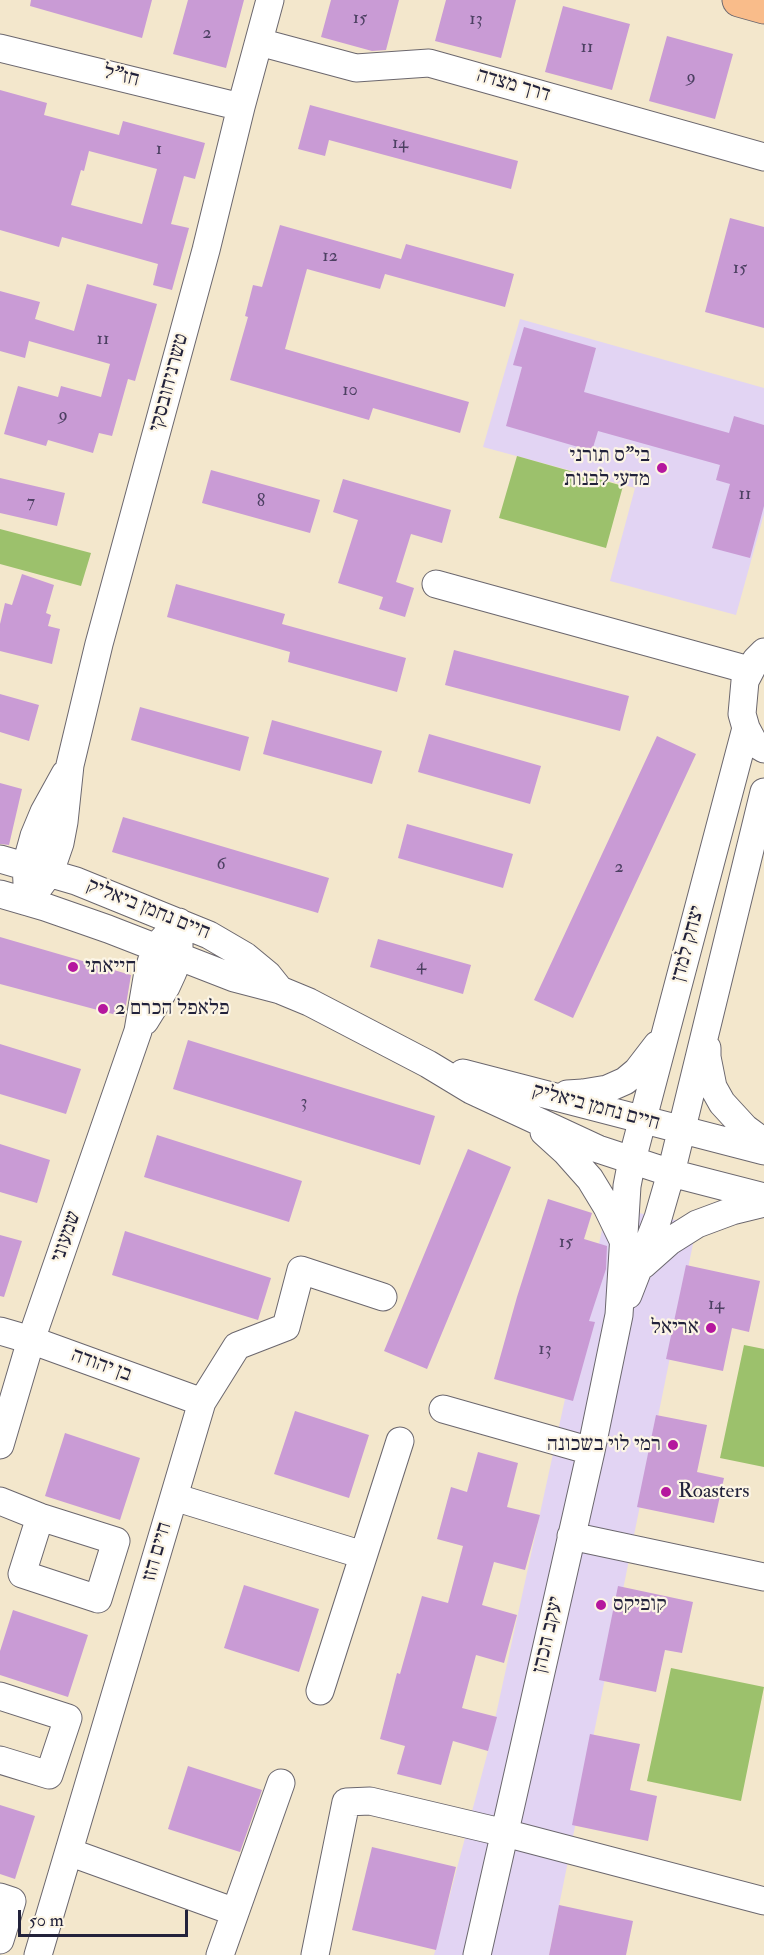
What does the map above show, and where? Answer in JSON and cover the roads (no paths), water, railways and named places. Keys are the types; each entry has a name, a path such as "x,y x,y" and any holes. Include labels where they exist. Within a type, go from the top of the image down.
{"main road":[{"path":"739,0 764,7"}],"street":[{"name":"טשרניחובסקי","path":"28,902 25,865 44,812 70,765 99,644 206,250 270,0"},
{"name":"דרך מצדה","path":"259,42 356,68 429,63 764,157"},
{"name":"חז\"ל","path":"0,48 241,107"},
{"path":"436,584 757,661 743,694 742,714 746,728 754,742 764,749"},
{"name":"יצחק למדן","path":"632,1160 746,728"},
{"name":"יצחק למדן","path":"671,1173 764,792"},
{"name":"חיים נחמן ביאליק","path":"25,865 76,880 209,935 237,950 268,975 280,990"},
{"name":"חיים נחמן ביאליק","path":"0,894 97,925 234,978 280,990 309,1002 428,1064 471,1090 598,1149 671,1173 764,1197"},
{"name":"שמעוני","path":"0,1445 31,1340 138,1031 166,987 167,952 179,922"},
{"path":"546,1095 607,1089 625,1081 650,1057 672,1011"},
{"path":"708,1020 706,1056 713,1087 730,1114 764,1142"},
{"name":"חיים נחמן ביאליק","path":"428,1064 764,1151"},
{"path":"526,1116 566,1152 590,1179 607,1207 623,1242"},
{"name":"יעקב הכהן","path":"477,1955 591,1451 619,1315 627,1186 632,1160"},
{"name":"יעקב הכהן","path":"619,1315 658,1218 671,1173"},
{"path":"638,1270 670,1241 698,1224 732,1211 764,1203"},
{"name":"חיים הזז","path":"39,1955 202,1402 237,1346 286,1327 301,1270 383,1297"},
{"name":"בן יהודה","path":"0,1331 202,1402"},
{"path":"443,1409 591,1451"},
{"path":"320,1691 400,1441"},
{"path":"174,1497 363,1555"},
{"path":"0,1501 40,1516"},
{"path":"571,1536 764,1577"},
{"path":"0,1696 68,1718 49,1775 0,1760"},
{"path":"220,1955 281,1783"},
{"path":"315,1955 346,1802 370,1801 505,1833 764,1901"},
{"path":"69,1852 235,1912"},
{"path":"0,1897 12,1901 0,1940"}],"place":[{"name":"בי\"ס תורני מדעי לבנות","path":"662,468"},
{"name":"חייאתי","path":"73,967"},
{"name":"פלאפל הכרם 2","path":"103,1009"},
{"name":"אריאל","path":"711,1328"},
{"name":"רמי לוי בשכונה","path":"673,1445"},
{"name":"Roasters","path":"666,1492"},
{"name":"קופיקס","path":"601,1605"}]}
